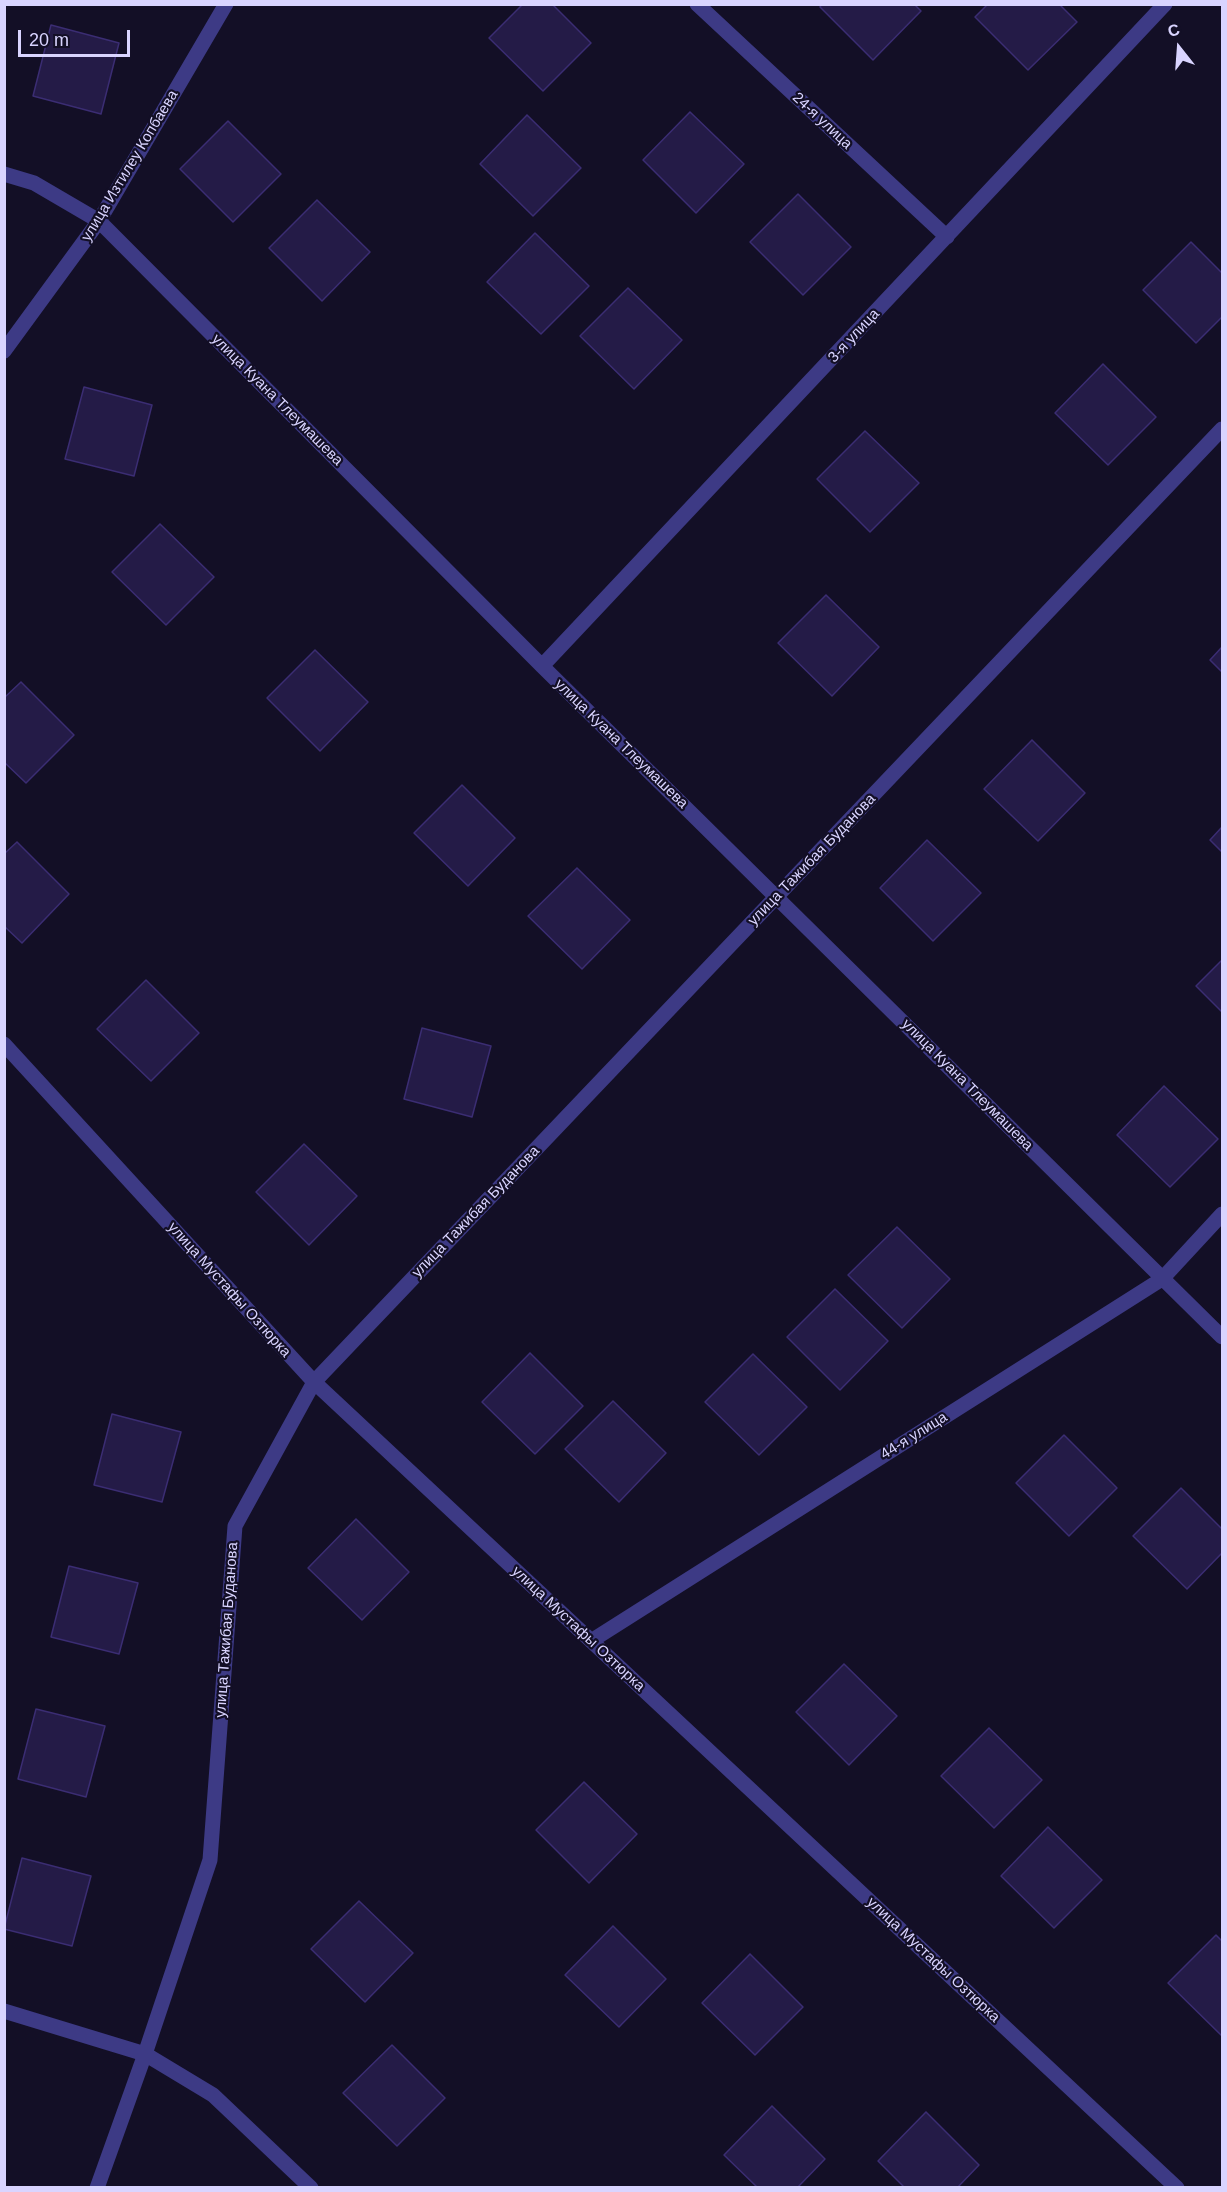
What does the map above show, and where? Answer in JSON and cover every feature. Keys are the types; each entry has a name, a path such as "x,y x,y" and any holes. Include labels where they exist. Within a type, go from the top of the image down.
{"street":[{"name":"улица Изтилеу Копбаева","path":"4,351 99,221 226,4"},
{"name":"24-я улица","path":"697,4 947,237"},
{"name":"3-я улица","path":"542,666 1165,4"},
{"name":"улица Куана Тлеумашева","path":"4,174 34,183 99,221 542,666 1222,1337"},
{"name":"улица Тажибая Буданова","path":"97,2187 145,2054 210,1860 235,1526 314,1382 1222,429"},
{"name":"улица Мустафы Озтюрка","path":"4,1044 314,1382 1177,2187"},
{"name":"44-я улица","path":"591,1641 1162,1279 1222,1214"},
{"path":"4,2011 145,2054 213,2095 311,2187"}],"building":[{"path":"523,4 552,4 591,43 543,91 489,38"},
{"path":"822,4 914,4 921,11 873,60 820,7"},
{"path":"988,4 1059,4 1077,22 1028,70 975,17"},
{"path":"51,25 119,43 101,114 33,96"},
{"path":"690,112 744,164 696,213 643,160"},
{"path":"527,115 581,168 533,216 480,164"},
{"path":"228,121 281,174 233,222 180,169"},
{"path":"798,194 851,247 803,295 750,242"},
{"path":"317,200 370,252 322,301 269,248"},
{"path":"535,233 589,286 541,334 487,282"},
{"path":"1191,242 1222,273 1222,317 1196,343 1143,290"},
{"path":"628,288 682,340 634,389 580,336"},
{"path":"1103,364 1156,417 1108,465 1055,413"},
{"path":"84,387 152,405 134,476 65,459"},
{"path":"865,431 919,483 870,532 817,479"},
{"path":"160,524 214,577 166,625 112,572"},
{"path":"826,595 879,647 832,696 778,643"},
{"path":"1222,647 1222,672 1210,660"},
{"path":"315,650 368,702 320,751 267,698"},
{"path":"21,682 74,735 26,783 4,762 4,698"},
{"path":"1032,740 1085,793 1038,841 984,789"},
{"path":"462,785 515,838 468,886 414,833"},
{"path":"1222,827 1222,852 1210,840"},
{"path":"927,840 981,893 933,941 880,888"},
{"path":"17,842 69,894 22,943 4,926 4,854"},
{"path":"577,868 630,920 582,969 528,916"},
{"path":"1222,960 1222,1012 1196,986"},
{"path":"146,980 199,1033 151,1081 97,1029"},
{"path":"422,1028 491,1046 472,1117 404,1099"},
{"path":"1164,1086 1218,1139 1170,1187 1117,1135"},
{"path":"304,1144 357,1196 309,1245 256,1192"},
{"path":"897,1227 950,1279 902,1328 848,1275"},
{"path":"835,1289 888,1341 840,1390 787,1337"},
{"path":"530,1353 583,1406 535,1454 482,1402"},
{"path":"753,1354 807,1407 759,1455 705,1402"},
{"path":"613,1401 666,1453 619,1502 565,1449"},
{"path":"112,1414 181,1432 162,1502 94,1485"},
{"path":"1064,1435 1117,1488 1069,1536 1016,1483"},
{"path":"1181,1488 1222,1529 1222,1553 1187,1589 1133,1536"},
{"path":"356,1519 409,1572 362,1620 308,1568"},
{"path":"69,1566 138,1583 119,1654 51,1637"},
{"path":"844,1664 897,1716 849,1765 796,1712"},
{"path":"36,1709 105,1726 86,1797 18,1779"},
{"path":"989,1728 1042,1780 994,1828 941,1776"},
{"path":"584,1782 637,1834 589,1883 536,1830"},
{"path":"1048,1827 1102,1880 1054,1928 1001,1876"},
{"path":"22,1858 91,1876 72,1946 4,1929"},
{"path":"359,1901 413,1953 365,2002 311,1949"},
{"path":"613,1926 666,1979 619,2027 565,1975"},
{"path":"1216,1935 1222,1941 1222,2036 1168,1983"},
{"path":"750,1954 803,2007 755,2055 702,2003"},
{"path":"392,2045 445,2098 397,2146 343,2093"},
{"path":"772,2106 825,2159 797,2188 758,2188 724,2155"},
{"path":"926,2112 979,2165 957,2188 905,2188 878,2161"}]}
